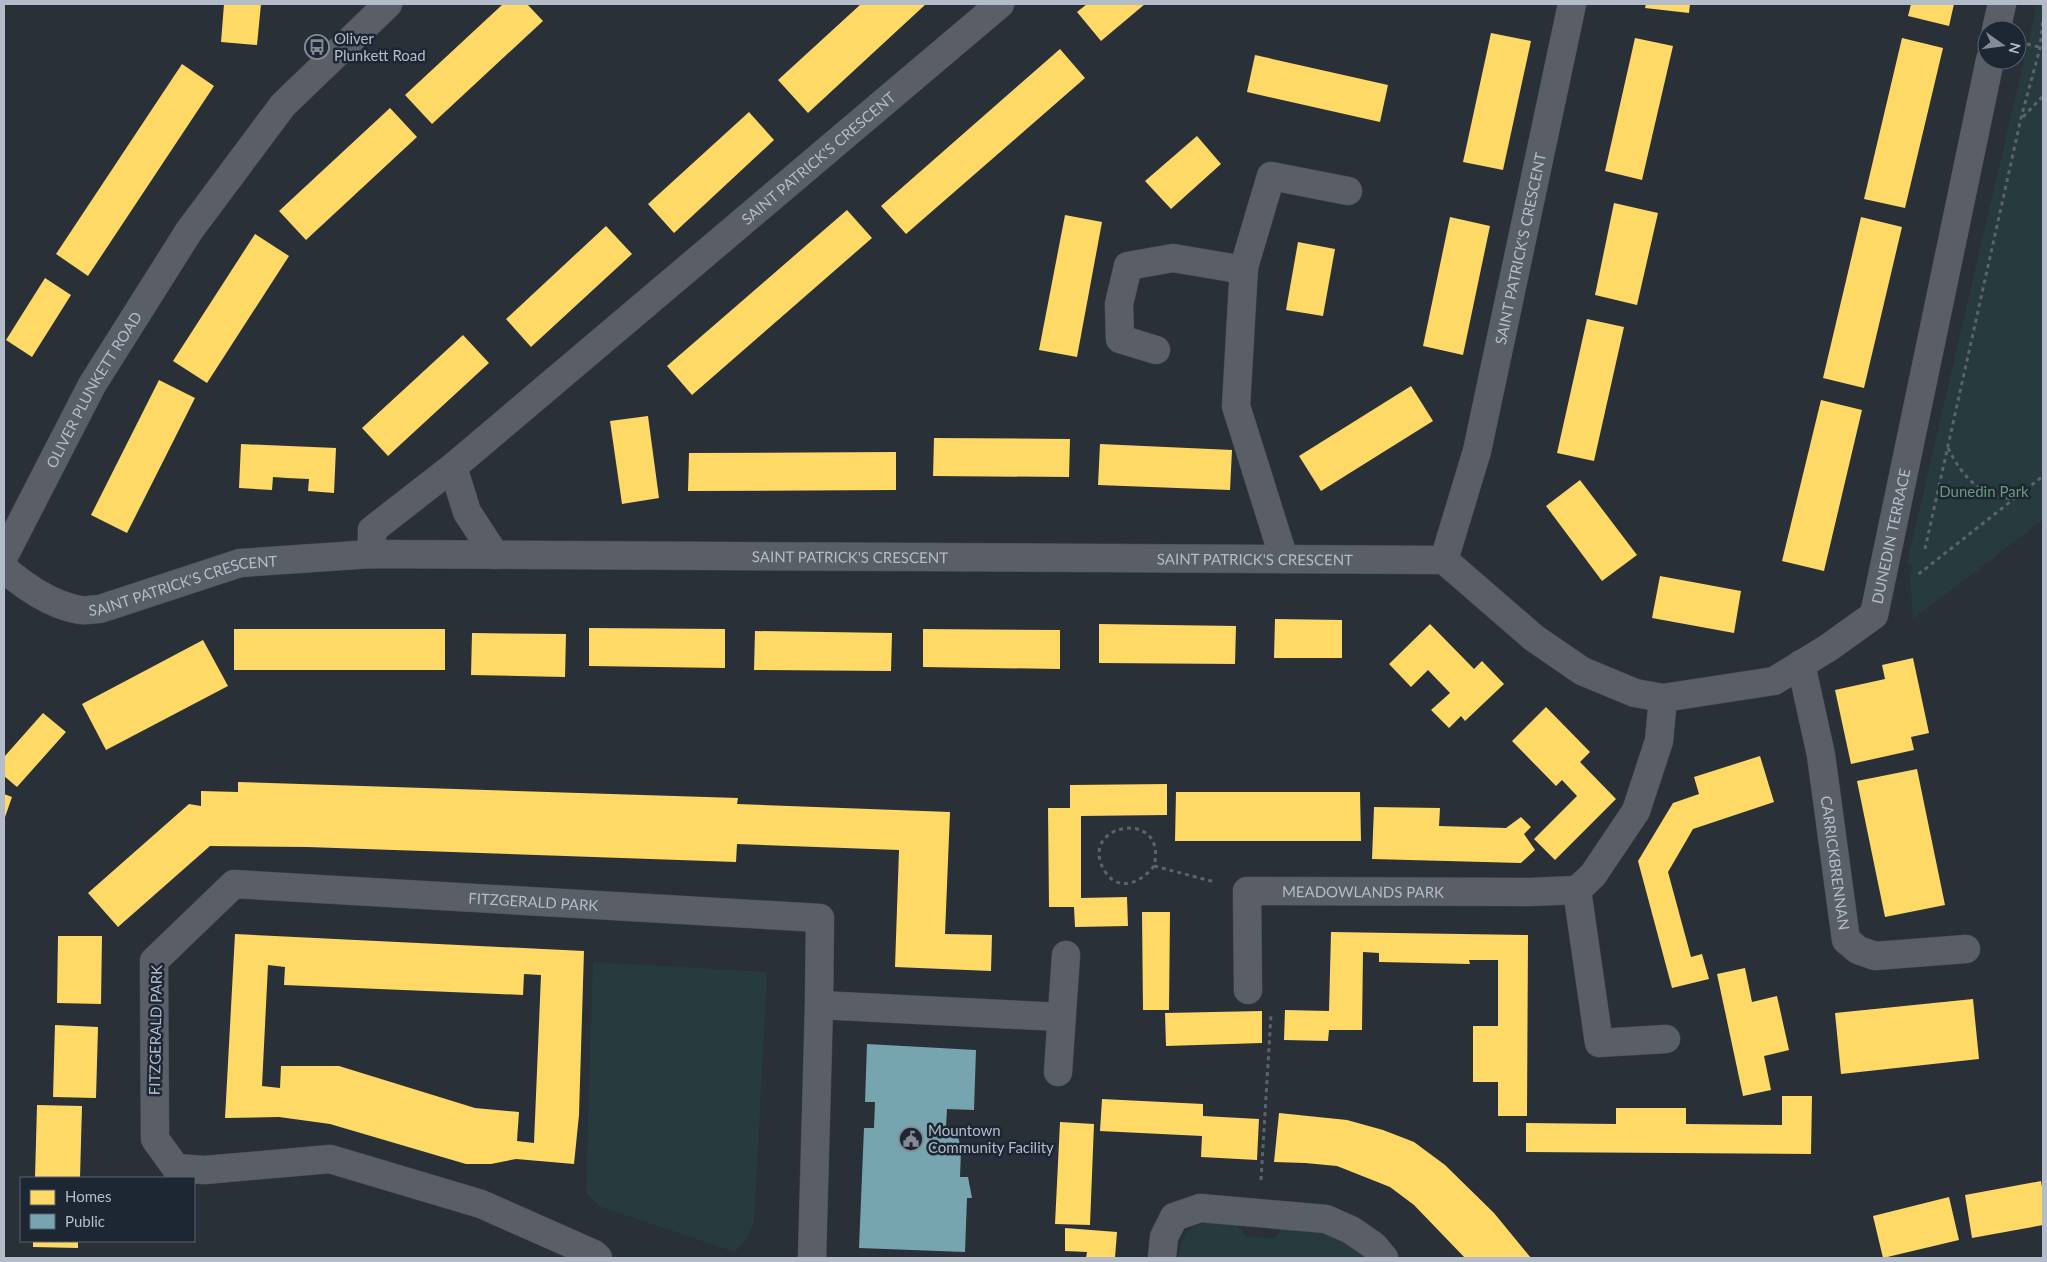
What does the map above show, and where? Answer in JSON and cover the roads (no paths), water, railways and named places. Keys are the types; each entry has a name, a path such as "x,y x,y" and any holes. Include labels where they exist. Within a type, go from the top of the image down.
{"street":[{"name":"OLIVER PLUNKETT ROAD","path":"4,556 92,385 189,231 283,105 388,4"},
{"name":"SAINT PATRICK'S CRESCENT","path":"372,554 372,530 453,467 1000,4"},
{"name":"SAINT PATRICK'S CRESCENT","path":"4,569 28,589 66,606 82,610 100,609 142,593 240,563 372,554 1444,560 1477,451 1572,4"},
{"path":"1998,20 2002,4"},
{"name":"DUNEDIN TERRACE","path":"1444,560 1534,638 1582,671 1635,693 1663,698 1774,681 1874,616 1988,70"},
{"path":"1284,559 1236,406 1244,270 1271,176 1348,191"},
{"path":"1156,350 1120,339 1119,304 1128,266 1173,258 1244,270"},
{"path":"453,467 467,512 495,555"},
{"name":"CARRICKBRENNAN","path":"1801,664 1821,755 1846,940 1858,950 1875,956 1966,949"},
{"path":"1663,698 1659,741 1636,811 1594,875 1577,890 1599,1042 1666,1039"},
{"name":"FITZGERALD PARK","path":"598,1258 594,1254 481,1204 330,1159 205,1170 176,1168 155,1139 154,961 234,884 820,918 819,1004"},
{"name":"MEADOWLANDS PARK","path":"1248,990 1246,891 1530,892 1577,890"},
{"path":"1058,1072 1066,956"},
{"path":"812,1258 819,1004 1062,1017"},
{"path":"1162,1258 1164,1237 1174,1217 1200,1208 1326,1219 1351,1230 1374,1246 1384,1258"}],"place":[{"name":"Oliver Plunkett Road","path":"317,47"},
{"name":"Mountown Community Facility","path":"911,1139"}],"park label":[{"name":"Dunedin Park","path":"1984,491"}]}
